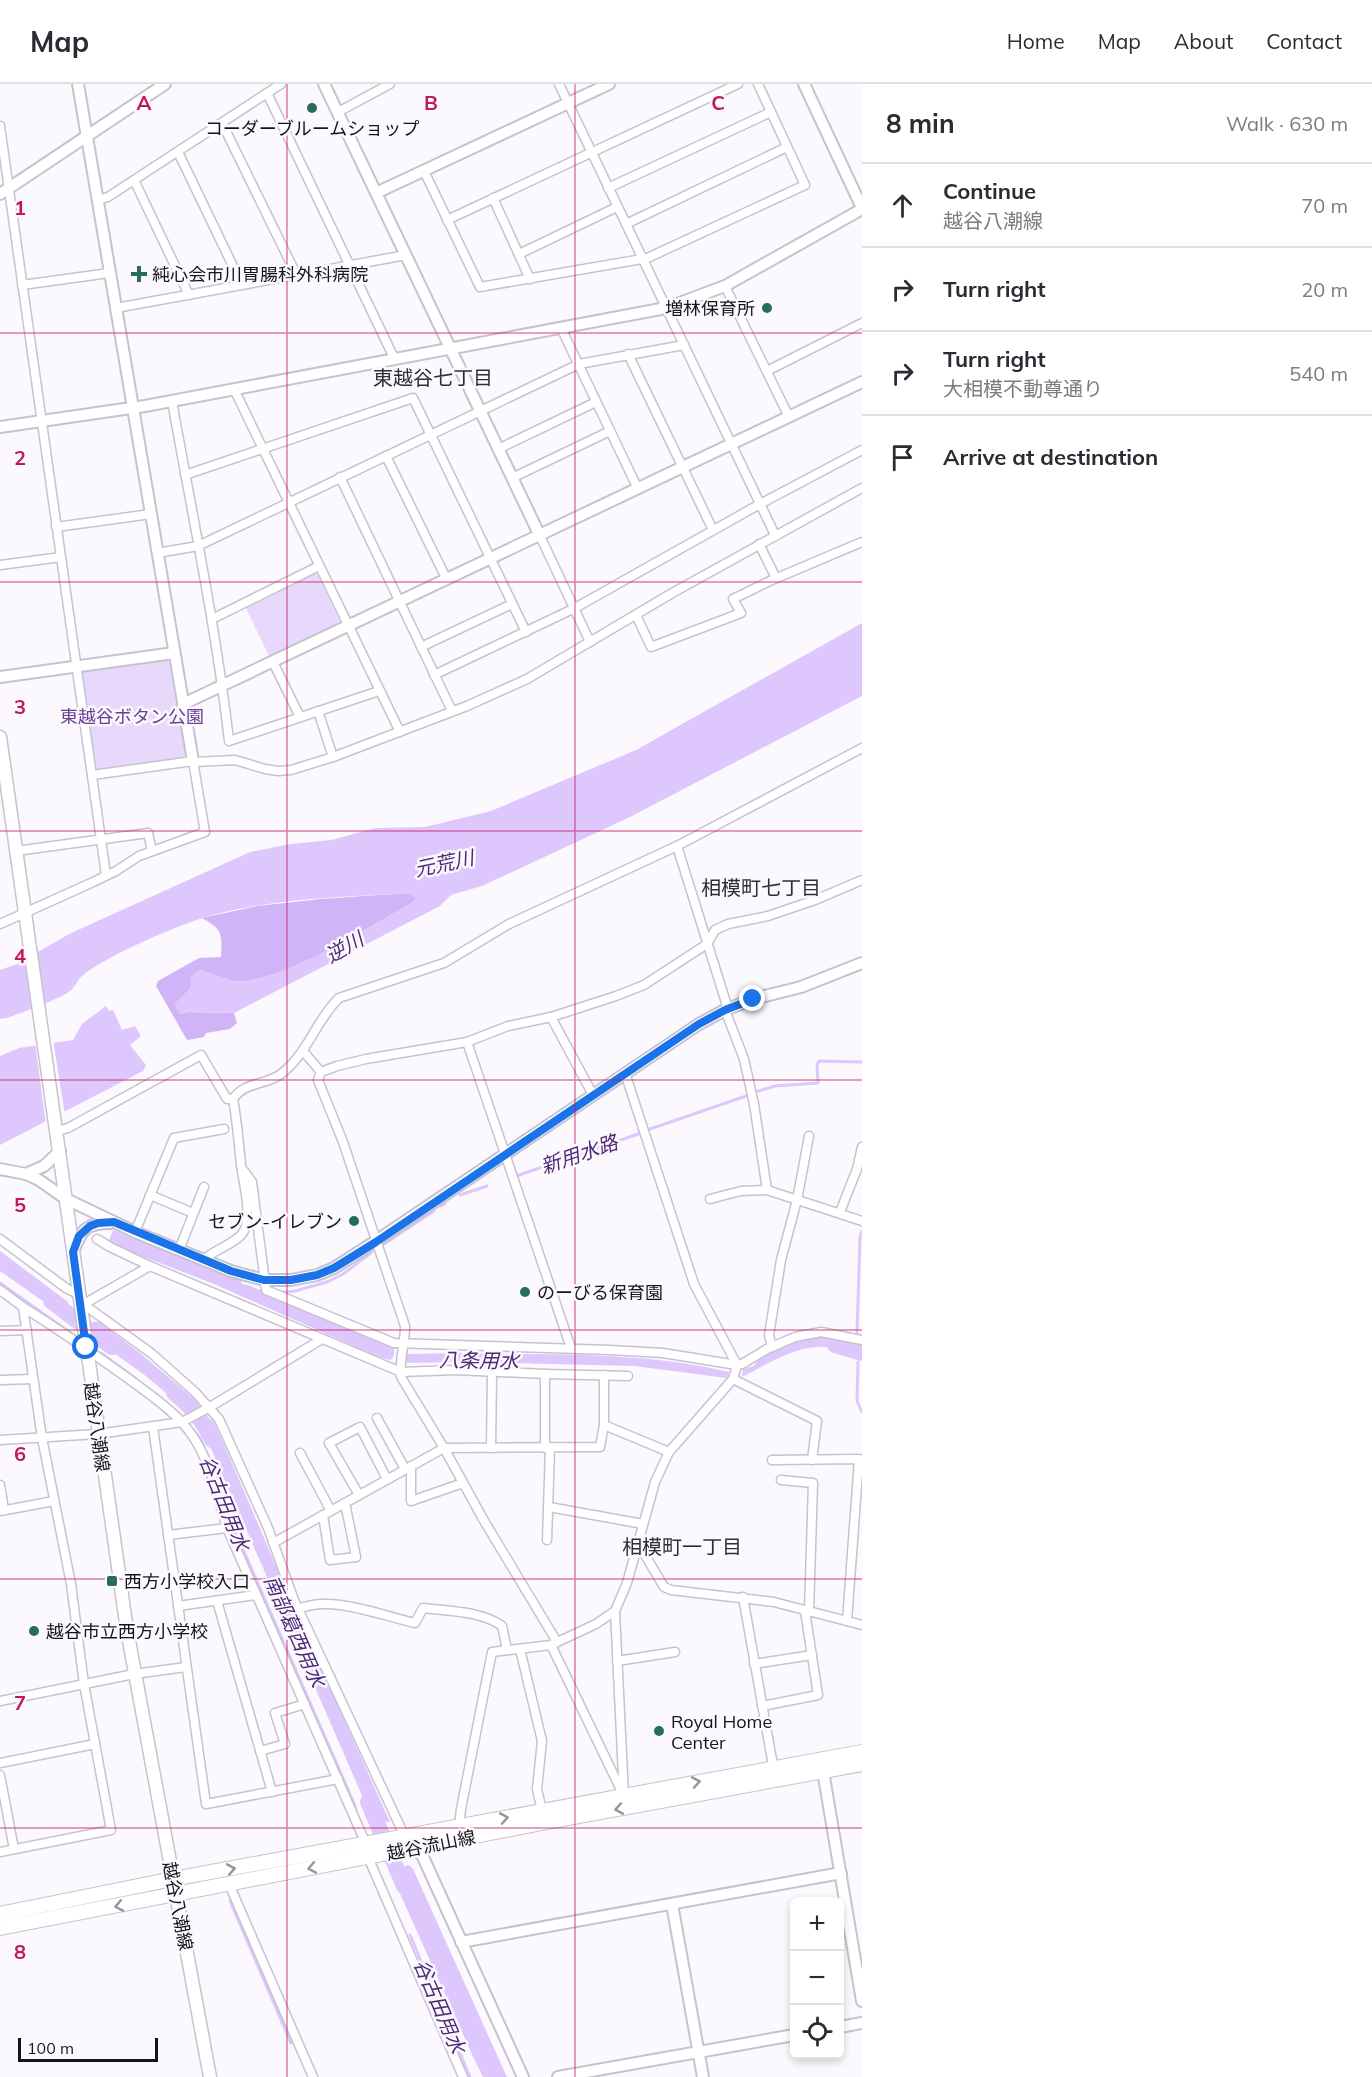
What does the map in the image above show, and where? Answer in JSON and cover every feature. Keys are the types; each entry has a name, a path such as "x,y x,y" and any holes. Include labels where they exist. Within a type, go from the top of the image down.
{"main road":[{"name":"越谷八潮線","path":"0,737 4,795 16,851 26,918 134,1674 210,2077"},
{"name":"越谷流山線","path":"0,1914 173,1879 368,1851 416,1847 775,1774 862,1752"},
{"name":"越谷流山線","path":"0,1928 229,1884 368,1851 405,1837 459,1826 624,1796 862,1764"}],"street":[{"path":"0,924 26,918 152,851 205,832 78,84"},
{"path":"4,191 165,84"},
{"path":"97,200 108,197 281,84"},
{"path":"324,84 590,642"},
{"path":"338,112 390,84"},
{"path":"559,84 775,535"},
{"path":"376,193 609,84"},
{"path":"447,220 738,84"},
{"path":"424,171 480,287 643,259 805,185 758,84"},
{"path":"0,427 133,408 666,308 725,286 862,208 804,84"},
{"path":"267,93 395,360"},
{"path":"608,188 771,112"},
{"path":"222,123 296,274"},
{"path":"0,126 4,191 22,285 106,875"},
{"path":"626,224 787,147"},
{"path":"178,152 242,285"},
{"path":"134,180 189,295"},
{"path":"494,198 530,279"},
{"path":"519,254 617,207"},
{"path":"116,308 406,255"},
{"path":"22,285 109,273"},
{"path":"725,286 789,417"},
{"path":"767,371 862,323"},
{"path":"561,328 638,489"},
{"path":"157,553 198,546 579,364 684,345"},
{"path":"628,354 713,530"},
{"path":"183,704 862,382"},
{"path":"234,389 400,732"},
{"path":"185,475 413,398 526,632"},
{"path":"172,401 212,619 230,741 379,691"},
{"path":"498,449 596,402"},
{"path":"512,478 610,431"},
{"path":"434,675 575,608 760,504 862,450"},
{"path":"386,456 447,580"},
{"path":"340,477 452,711"},
{"path":"92,775 193,762 235,760 278,771 291,770 333,757 527,679 759,544 862,488"},
{"path":"56,527 151,514"},
{"path":"636,615 651,647 741,613 734,599 776,578 862,542"},
{"path":"759,544 776,578"},
{"path":"0,566 61,557"},
{"path":"212,619 319,566"},
{"path":"421,647 512,604"},
{"path":"0,677 174,653"},
{"path":"273,662 300,717"},
{"path":"318,711 333,757"},
{"path":"203,1260 245,1232 247,1190 233,1099 241,1089 276,1078 290,1066 303,1051 328,1008 339,998 444,963 509,924 677,846 862,748"},
{"path":"16,851 148,833 152,851"},
{"path":"677,846 744,1059 754,1104 767,1190"},
{"path":"624,1796 554,1643 444,1448 401,1377 405,1326 343,1142 318,1080 321,1072 337,1066 467,1042 508,1026 551,1017 644,985 707,944 715,930 728,924 778,913 862,880"},
{"path":"0,1169 26,1174 39,1180 66,1199 135,1232 231,1271 264,1280 291,1280 317,1275 334,1268 376,1242 699,1024 727,1009 753,999 801,987 862,963"},
{"path":"551,1017 593,1095"},
{"path":"467,1042 572,1348"},
{"path":"303,1051 321,1072"},
{"path":"56,1128 68,1128 201,1054 228,1099 233,1099"},
{"path":"624,1796 615,1611 639,1545 655,1482 669,1452 734,1379 737,1365 694,1284 625,1073"},
{"path":"135,1232 174,1138 224,1129"},
{"path":"772,1347 769,1335 781,1260 797,1200 809,1136"},
{"path":"840,1212 862,1148"},
{"path":"26,1174 45,1166 60,1150"},
{"path":"242,1169 252,1182 266,1290 394,1343 663,1353 737,1365 795,1337 821,1332 862,1340"},
{"path":"179,1250 204,1187"},
{"path":"710,1199 741,1191 767,1190 861,1220"},
{"path":"150,1195 193,1212"},
{"path":"73,1252 79,1236 90,1226 114,1222"},
{"path":"0,1239 151,1353 210,1407 219,1419 299,1609 405,1837 416,1847 523,2077"},
{"path":"97,1239 150,1266 322,1340 400,1369 628,1376"},
{"path":"80,1300 150,1266"},
{"path":"1,1292 86,1347 151,1396 182,1422 195,1438 209,1467 227,1528 338,1779 463,2077"},
{"path":"0,1852 111,1830 84,1684 71,1584 42,1438 23,1307"},
{"path":"0,1331 27,1330"},
{"path":"0,1440 98,1434 182,1422 322,1340"},
{"path":"491,1448 492,1372"},
{"path":"545,1374 548,1540"},
{"path":"273,1543 444,1448 600,1448 604,1425 604,1375"},
{"path":"0,1380 33,1379"},
{"path":"734,1379 817,1421 812,1460"},
{"path":"377,1418 408,1467 411,1501 463,1483"},
{"path":"604,1425 669,1452"},
{"path":"153,1427 206,1804 338,1779"},
{"path":"358,1495 329,1443 360,1427 387,1479"},
{"path":"300,1454 327,1513 330,1560 356,1557 345,1503"},
{"path":"772,1460 859,1459 847,1621"},
{"path":"762,1706 818,1695 807,1611 813,1483 781,1480"},
{"path":"0,1485 2,1510 54,1501"},
{"path":"549,1507 643,1524"},
{"path":"168,1535 227,1528"},
{"path":"639,1545 664,1587 671,1590 774,1602 862,1625"},
{"path":"178,1606 256,1595"},
{"path":"743,1597 775,1774"},
{"path":"217,1601 272,1792"},
{"path":"299,1609 307,1605 329,1603 415,1623 423,1608 469,1614 492,1619 502,1626 507,1650"},
{"path":"459,1826 492,1652 554,1643 596,1624 615,1611"},
{"path":"520,1649 542,1741 537,1789 542,1811"},
{"path":"617,1661 675,1652"},
{"path":"754,1664 812,1655"},
{"path":"0,1701 134,1674 186,1667"},
{"path":"260,1751 285,1744 275,1713 305,1704"},
{"path":"0,1760 95,1744"},
{"path":"823,1771 862,2001"},
{"path":"0,1775 14,1849"},
{"path":"461,1942 841,1873"},
{"path":"229,1884 313,2077"},
{"path":"672,1904 703,2077"},
{"path":"844,2026 862,2023"},
{"path":"558,2077 790,2036"}],"green space":[{"path":"313,573 318,575 341,624 270,658 245,606"},
{"name":"東越谷ボタン公園","path":"164,658 169,663 186,754 182,759 98,771 94,768 81,675 85,669"}],"shaded area":[{"path":"408,893 417,898 412,903 325,952 275,974 253,980 235,981 200,970 190,989 175,1004 181,1014 187,1012 234,1013 237,1023 230,1029 206,1033 204,1037 187,1040 156,986 158,981 199,958 221,957 220,933 202,918 257,906"}],"water":[{"path":"862,623 862,696 630,817 482,886 451,895 440,906 234,1013 187,1012 180,1014 174,1004 190,989 191,976 200,970 235,981 253,980 275,974 325,952 412,903 416,898 408,893 323,898 265,904 209,916 115,955 90,970 70,991 58,998 0,1019 0,970 17,964 69,934 250,852 291,844 331,840 376,828 425,827 491,811 636,750"},
{"path":"106,1006 109,1011 113,1010 122,1030 135,1026 141,1036 130,1045 146,1065 143,1071 0,1145 0,1056 19,1048 73,1040 82,1024"},
{"path":"113,1230 241,1280 242,1284 394,1347 394,1355 391,1360 378,1357 214,1284 108,1243"},
{"path":"0,1251 68,1302 70,1320 0,1271"},
{"path":"93,1322 99,1322 140,1353 198,1402 186,1410 146,1376 97,1341"},
{"path":"826,1338 854,1343 854,1355 827,1347 807,1348 788,1354 742,1377 743,1369 754,1366 767,1353 801,1339"},
{"path":"407,1354 629,1357 663,1360 729,1372 727,1378 634,1366 407,1363"},
{"path":"208,1418 213,1420 219,1433 390,1822 372,1821 367,1813 367,1807 206,1437 195,1424"},
{"path":"409,1865 413,1869 507,2077 483,2077 475,2061 390,1869"}],"pier":[{"path":"53,1040 65,1115 46,1125 35,1043"}],"waterway":[{"name":"新用水路","path":"758,1091 775,1086 818,1083 817,1065 819,1061 862,1062"},
{"name":"新用水路","path":"650,1129 749,1095"},
{"name":"新用水路","path":"516,1176 641,1133"},
{"name":"新用水路","path":"460,1195 487,1186"},
{"name":"新用水路","path":"441,1206 445,1204"},
{"name":"新用水路","path":"384,1244 434,1211"},
{"path":"857,1333 862,1231"},
{"name":"新用水路","path":"283,1294 327,1282 343,1274 371,1253"},
{"name":"谷古田用水","path":"0,1283 75,1336"},
{"name":"南部葛西用水","path":"51,1301 112,1347"},
{"name":"八条用水","path":"835,1345 862,1353"},
{"name":"谷古田用水","path":"101,1353 136,1379"},
{"path":"858,1362 857,1401 862,1412"},
{"name":"谷古田用水","path":"153,1392 180,1414"},
{"name":"南部葛西用水","path":"174,1393 196,1414 212,1440"},
{"name":"谷古田用水","path":"193,1430 200,1438 212,1465"},
{"name":"谷古田用水","path":"225,1508 356,1808"},
{"name":"南部葛西用水","path":"368,1802 404,1886"},
{"path":"230,1901 291,2043"},
{"name":"谷古田用水","path":"410,1935 470,2077"}],"place":[{"name":"コーダーブルームショップ","path":"312,108"},
{"name":"純心会市川胃腸科外科病院","path":"139,274"},
{"name":"増林保育所","path":"767,308"},
{"name":"セブン-イレブン","path":"354,1221"},
{"name":"のーびる保育園","path":"525,1292"},
{"name":"西方小学校入口","path":"112,1581"},
{"name":"越谷市立西方小学校","path":"34,1631"},
{"name":"Royal Home Center","path":"659,1731"}],"district":[{"name":"東越谷七丁目","path":"433,377"},
{"name":"相模町七丁目","path":"761,887"},
{"name":"相模町一丁目","path":"682,1546"}],"route":[{"path":"86,1347 73,1252 79,1236 90,1226 114,1222 231,1271 264,1280 291,1280 317,1275 334,1268 376,1242 699,1024 753,999"}],"water label":[{"name":"元荒川","path":"444,863"},
{"name":"逆川","path":"344,947"}]}
